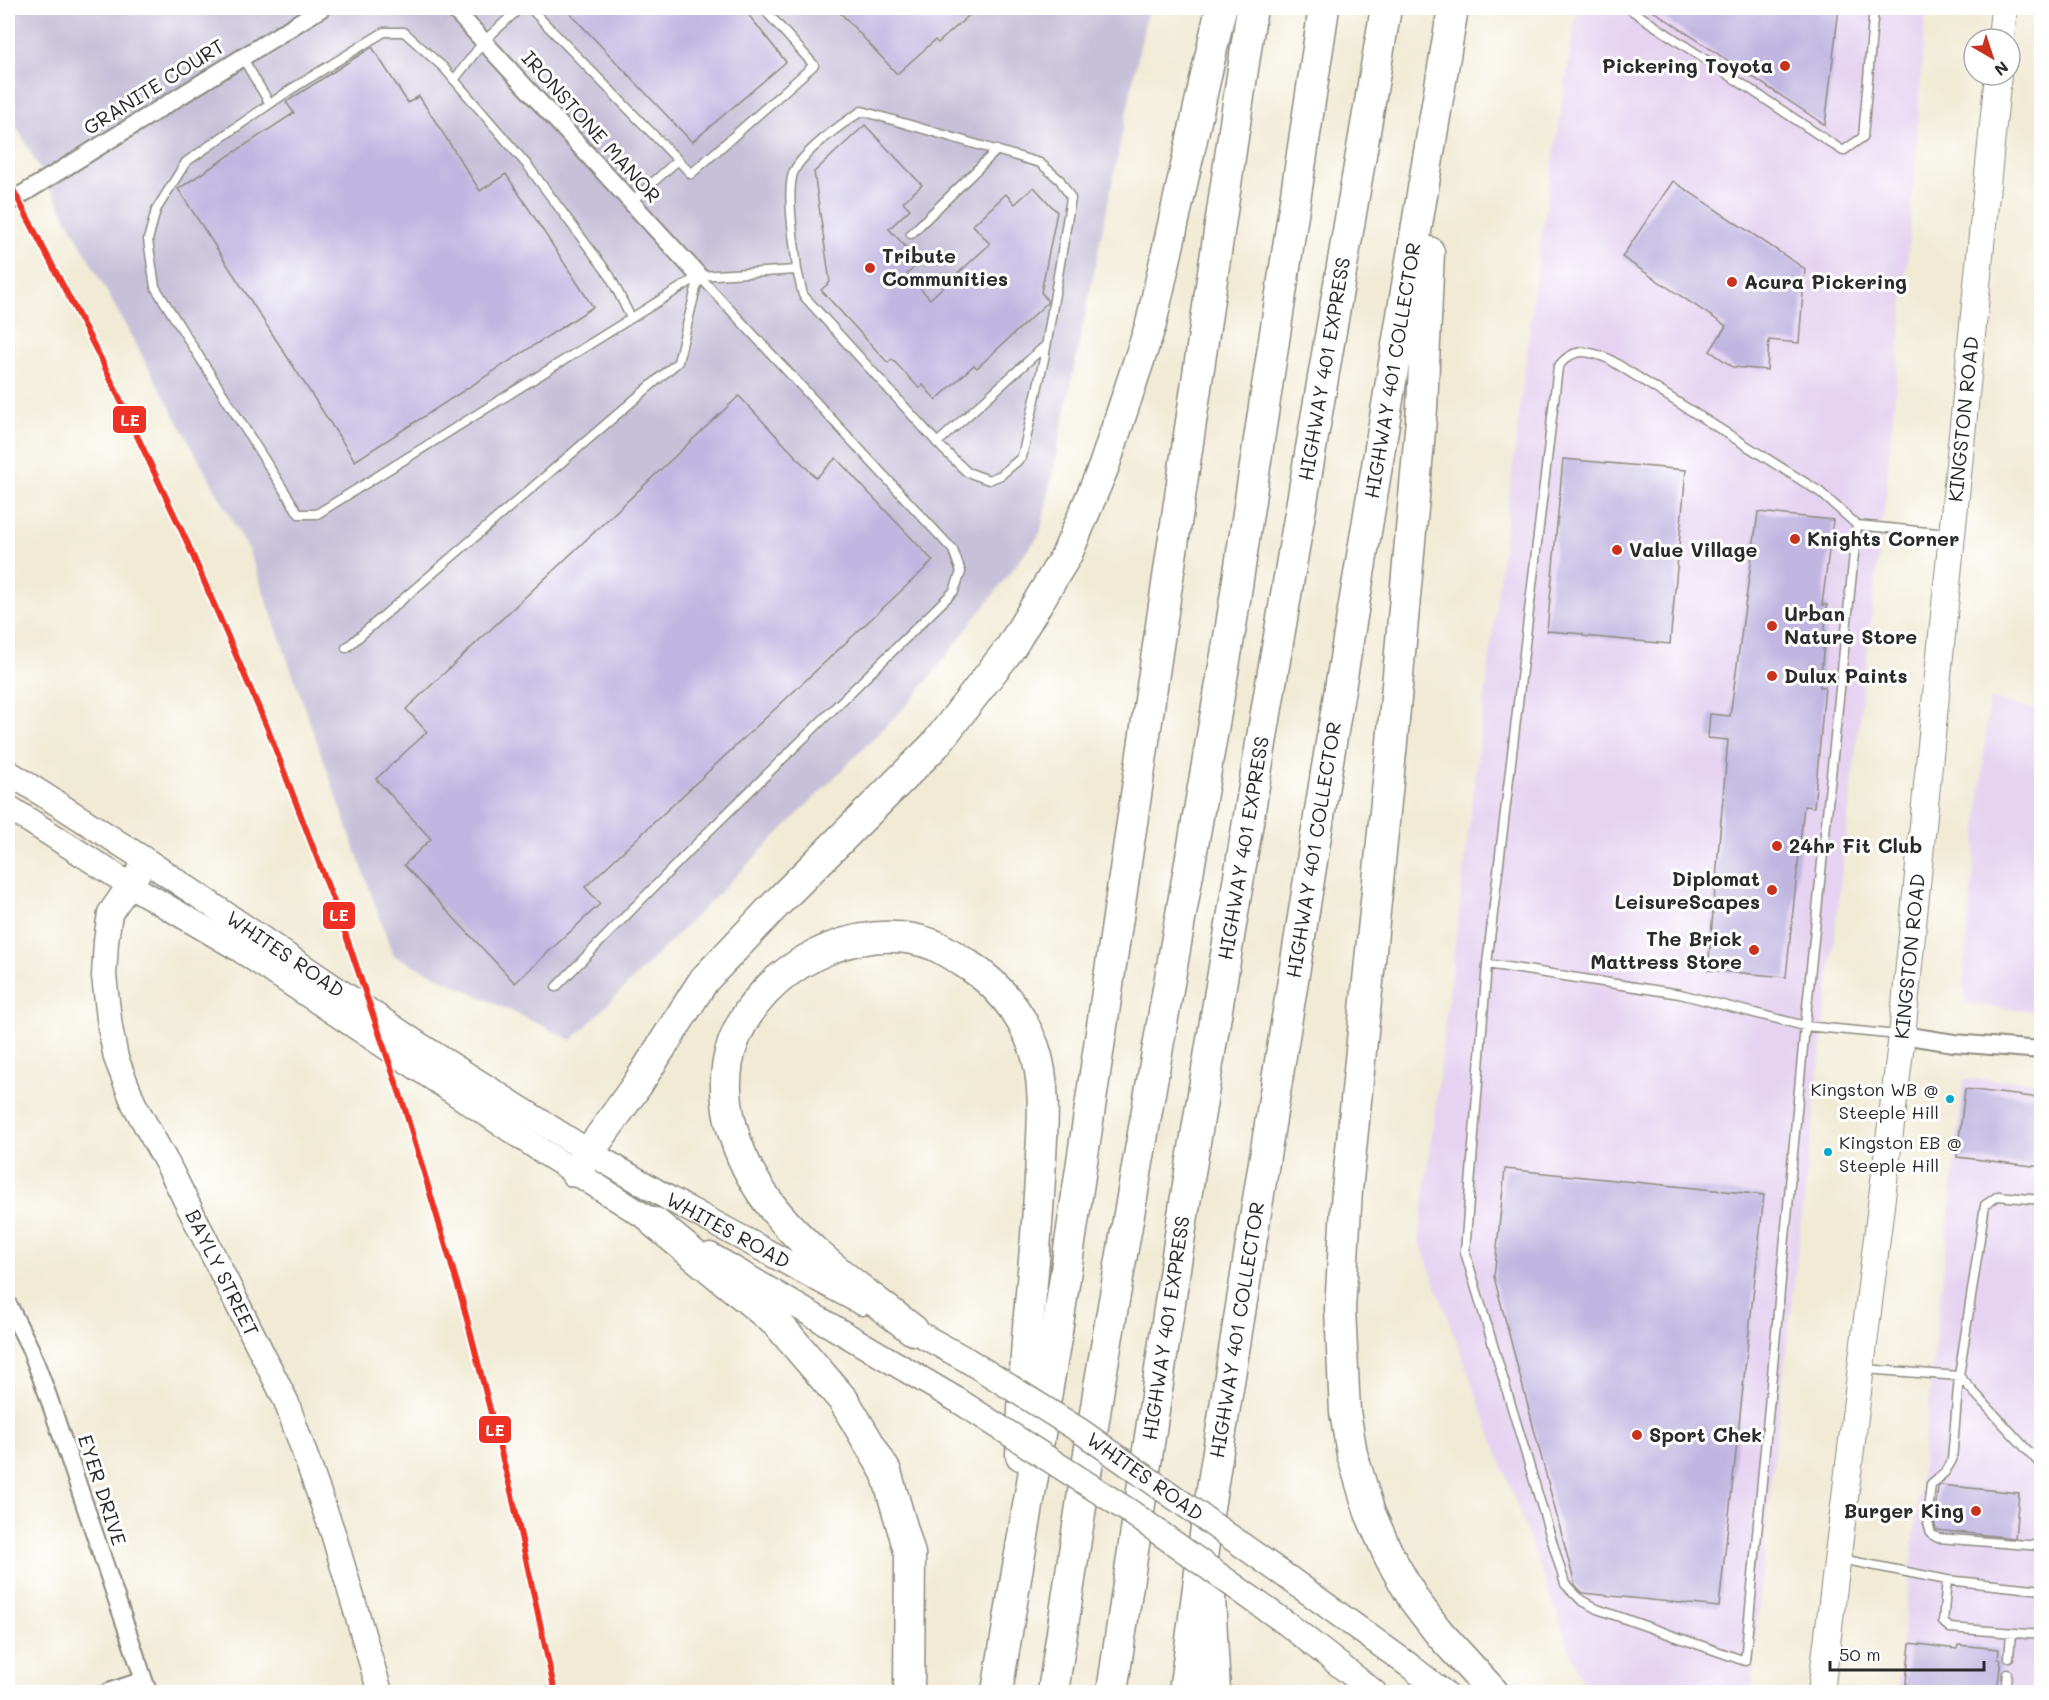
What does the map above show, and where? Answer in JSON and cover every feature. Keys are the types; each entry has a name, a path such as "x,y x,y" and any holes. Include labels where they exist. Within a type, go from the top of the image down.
{"highway":[{"path":"582,1162 637,1085 704,980 779,901 935,745 1011,647 1067,554 1104,466 1151,324 1221,8"},
{"path":"997,1692 1058,1326 1252,8"},
{"path":"1053,1692 1101,1375 1231,626 1324,8"},
{"name":"HIGHWAY 401 EXPRESS","path":"1112,1692 1183,1215 1386,8"},
{"name":"HIGHWAY 401 COLLECTOR","path":"1184,1692 1207,1520 1324,785 1453,8"},
{"path":"1436,113 1422,408 1392,742 1347,1190 1340,1309 1346,1412 1352,1454 1370,1513 1389,1556 1414,1600 1440,1634 1493,1692"},
{"path":"913,1330 825,1262 775,1211 741,1155 728,1114 727,1090 732,1044 743,1022 760,999 795,966 832,946 882,938 933,945 978,971 1002,992 1021,1018 1035,1050 1041,1084 1043,1119 1020,1458 1026,1523"},
{"path":"656,1223 778,1323 844,1401 886,1472 910,1554 909,1692"},
{"path":"1207,1520 1215,1692"}],"main road":[{"path":"2002,27 2004,8"},
{"name":"KINGSTON ROAD","path":"1821,1692 1902,1035 1997,87"},
{"name":"WHITES ROAD","path":"8,772 147,861 478,1082 582,1162 656,1223 959,1401 1129,1511 1286,1623 1374,1692"},
{"name":"WHITES ROAD","path":"8,807 130,885 239,949 481,1109 582,1162 668,1198 967,1360 1082,1432 1290,1579 1443,1692"},
{"name":"BAYLY STREET","path":"147,861 110,913 104,976 116,1058 134,1104 168,1165 286,1401 333,1533 380,1692"}],"street":[{"name":"GRANITE COURT","path":"8,202 322,8"},
{"name":"IRONSTONE MANOR","path":"453,8 699,276"},
{"path":"1902,1035 1954,1043 2042,1050"},
{"name":"EYER DRIVE","path":"8,1304 30,1348 47,1393 146,1686"},
{"path":"108,1692 146,1686"}],"lane":[{"path":"454,80 484,41 520,8"},
{"path":"530,8 691,174 814,65 763,8"},
{"path":"1628,8 1844,151 1863,137 1874,8"},
{"path":"631,318 609,276 528,166 444,68 404,32 384,32 270,104 186,162 156,210 148,240 155,287 299,514 317,514 699,276 797,270"},
{"path":"242,57 270,104"},
{"path":"862,111 1040,163 1060,180 1071,198 1047,345 1022,457 1001,475 990,480 967,472 937,443 803,295 797,270 790,196 792,175 806,154 862,111"},
{"path":"911,234 997,150"},
{"path":"631,202 678,160"},
{"path":"346,648 678,362 699,276"},
{"path":"556,987 707,832 954,591 961,572 953,550 699,276"},
{"path":"937,443 1047,345"},
{"path":"1857,525 1805,1026 1745,1661 1597,1609 1581,1600 1565,1584 1465,1252 1487,964 1558,367 1565,357 1575,352 1593,352 1609,359 1820,492 1857,525 1952,534"},
{"path":"1487,964 1680,994 1805,1026 1902,1035"},
{"path":"2042,1200 1998,1196 1985,1205 1959,1376 1952,1460 1945,1472 1931,1484 1927,1519 1931,1534 1938,1538 2042,1546"},
{"path":"1861,1369 1959,1376 2042,1466"},
{"path":"2032,1455 2042,1448"},
{"path":"1837,1558 1947,1580 2042,1590"},
{"path":"1947,1580 1943,1622 1950,1628 2042,1635"},
{"path":"2009,1657 2011,1633"},
{"path":"2005,1692 2007,1674"}],"shaded area":[{"path":"8,8 1148,8 1040,534 913,699 572,1040 393,955 249,551 8,111"},
{"path":"1577,8 1926,8 1909,242 1885,501 1767,1516 1751,1692 1586,1692 1419,1240 1538,259"},
{"path":"1989,699 2041,710 2041,1012 1967,1004 1963,985"},
{"path":"1964,1079 2041,1081 2041,1692 1897,1692"}],"building":[{"path":"565,8 743,8 786,62 692,142"},
{"path":"836,8 977,8 938,43 935,40 897,74"},
{"name":"Pickering Toyota","path":"1649,8 1839,8 1825,125"},
{"path":"372,47 408,103 419,96 480,191 506,174 593,307 355,461 178,189 294,113 286,102"},
{"name":"Tribute Communities","path":"865,125 922,185 903,202 910,209 889,229 920,262 907,274 930,299 990,244 973,225 1006,194 1015,204 1034,187 1057,212 1041,292 1047,303 977,368 974,365 936,400 923,385 919,388 892,359 888,363 821,290 830,282 814,172"},
{"name":"Acura Pickering","path":"1673,181 1805,269 1799,343 1769,340 1767,370 1733,367 1710,351 1726,326 1622,257"},
{"path":"739,396 816,478 836,458 933,561 585,887 600,904 515,983 404,865 431,839 376,779 427,732 406,709"},
{"name":"Value Village","path":"1563,459 1686,470 1670,644 1547,631"},
{"path":"1758,512 1833,520 1822,605 1827,605 1820,687 1825,687 1814,807 1804,806 1786,977 1708,970 1728,740 1708,738 1710,714 1730,716"},
{"path":"1965,1089 2042,1098 2042,1167 1957,1157"},
{"name":"Sport Chek","path":"1505,1169 1764,1195 1719,1607 1583,1593 1575,1585 1494,1277"},
{"name":"Burger King","path":"1940,1485 2019,1493 2015,1538 1936,1530 1934,1520"},
{"path":"1910,1643 1957,1649 1958,1645 1999,1649 1998,1659 2001,1659 1997,1692 1905,1692"}],"transit line":[{"name":"LE","path":"8,180 101,359 187,542 267,727 339,915 404,1106 462,1300 512,1495 555,1692"}],"place":[{"name":"Pickering Toyota","path":"1785,66"},
{"name":"Tribute Communities","path":"870,268"},
{"name":"Acura Pickering","path":"1732,282"},
{"name":"Knights Corner","path":"1795,539"},
{"name":"Value Village","path":"1617,550"},
{"name":"Urban Nature Store","path":"1772,626"},
{"name":"Dulux Paints","path":"1772,676"},
{"name":"24hr Fit Club","path":"1777,846"},
{"name":"Diplomat LeisureScapes","path":"1772,890"},
{"name":"The Brick Mattress Store","path":"1754,950"},
{"name":"Kingston WB @ Steeple Hill","path":"1950,1099"},
{"name":"Kingston EB @ Steeple Hill","path":"1828,1152"},
{"name":"Sport Chek","path":"1637,1435"},
{"name":"Burger King","path":"1976,1511"}]}
